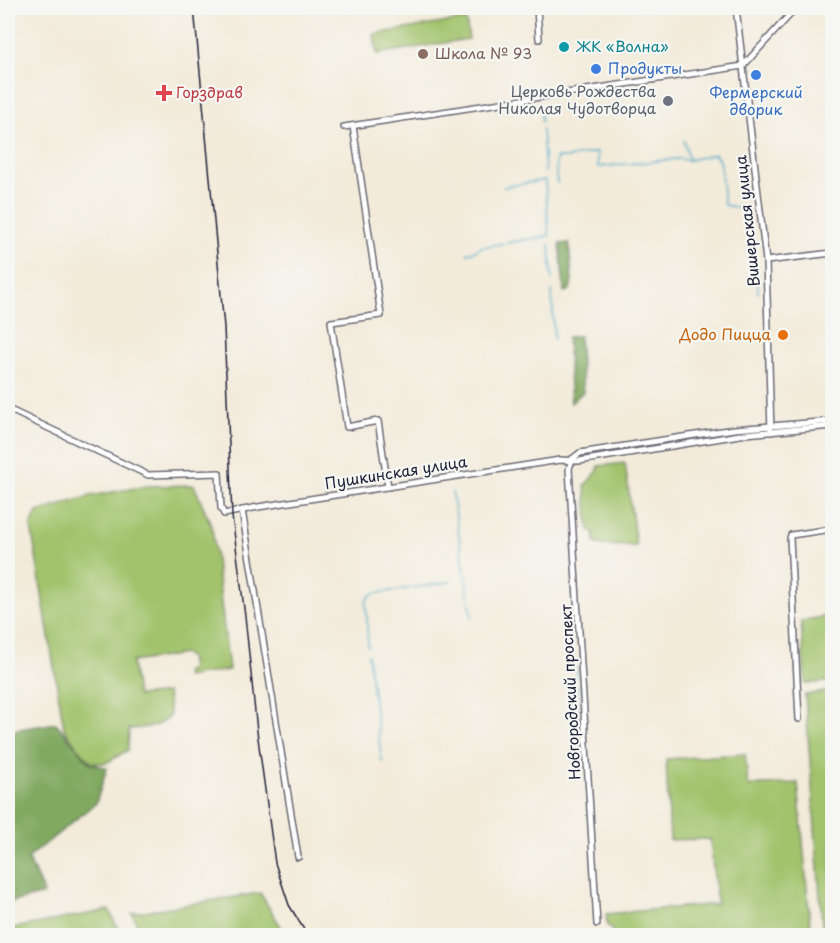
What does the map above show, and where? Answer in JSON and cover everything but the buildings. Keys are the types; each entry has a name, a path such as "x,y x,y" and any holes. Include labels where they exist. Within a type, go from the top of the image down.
{"street":[{"path":"537,8 539,39"},
{"name":"Вишерская улица","path":"736,8 766,261 771,429"},
{"path":"344,127 743,66 796,8"},
{"path":"353,126 381,315 331,322 347,426 378,421 388,487"},
{"path":"766,261 832,253"},
{"name":"Пушкинская улица","path":"8,409 148,475 219,473 221,508 224,514 388,487 572,459 579,461 832,421"},
{"name":"Пушкинская улица","path":"771,429 832,426"},
{"name":"Новгородский проспект","path":"572,459 569,470 597,924"},
{"path":"242,510 298,857"},
{"path":"799,719 790,538 791,535 832,529"}],"green space":[{"path":"466,19 469,39 377,54 374,34"},
{"path":"569,243 572,281 570,290 564,292 560,244"},
{"path":"579,336 583,392 571,403 567,337"},
{"path":"625,463 636,546 595,543 594,532 589,530 585,485 598,471 598,466"},
{"path":"194,485 212,527 229,670 186,677 185,672 191,669 189,657 184,654 132,662 137,696 167,693 170,715 157,725 129,729 128,750 106,763 92,763 64,729 31,526 37,512 91,496 146,486"},
{"path":"832,615 832,681 805,684 801,621"},
{"path":"832,691 832,935 823,936 805,695"},
{"path":"56,723 90,763 107,768 96,803 28,858 44,894 8,903 8,731"},
{"path":"745,754 748,786 798,783 811,935 616,935 607,925 606,914 717,904 710,839 670,840 666,759"},
{"path":"260,893 286,935 142,935 132,913"},
{"path":"109,910 121,935 8,935 8,929"}],"waterway":[{"path":"540,106 541,122"},
{"path":"542,129 545,172"},
{"path":"684,141 689,160"},
{"path":"556,173 556,158 597,152 598,167 676,159 689,160 715,154 720,162 724,205 741,208"},
{"path":"556,175 557,183"},
{"path":"467,253 481,247 549,236 545,180 503,187"},
{"path":"746,211 753,259"},
{"path":"550,244 552,279"},
{"path":"754,266 758,277 758,293"},
{"path":"552,291 554,339"},
{"path":"452,492 472,617"},
{"path":"368,647 366,601 372,594 451,582"},
{"path":"368,655 382,762"},
{"path":"577,668 577,678"},
{"path":"578,685 580,710"}],"tram line":[{"path":"194,8 224,327 232,516 257,731 275,863 289,905 308,936"}],"place":[{"name":"ЖК «Волна»","path":"564,47"},
{"name":"Школа № 93","path":"423,54"},
{"name":"Продукты","path":"596,69"},
{"name":"Фермерский дворик","path":"756,75"},
{"name":"Горздрав","path":"164,93"},
{"name":"Церковь Рождества Николая Чудотворца","path":"668,101"},
{"name":"Додо Пицца","path":"783,335"}]}
